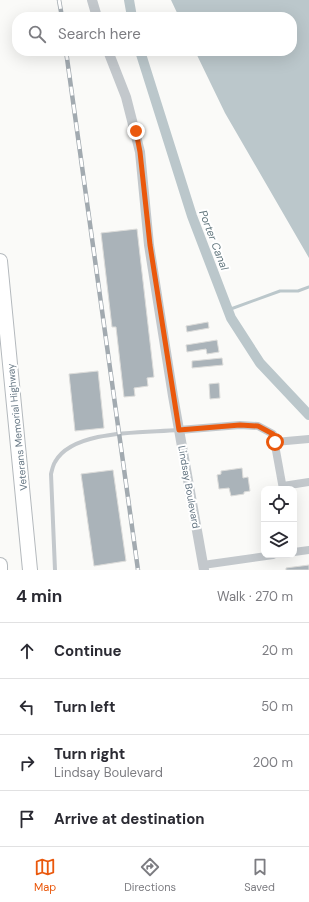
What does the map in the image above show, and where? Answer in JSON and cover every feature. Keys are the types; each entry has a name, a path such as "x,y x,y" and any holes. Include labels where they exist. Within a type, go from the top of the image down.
{"highway":[{"name":"Veterans Memorial Highway","path":"0,261 30,570"}],"street":[{"path":"92,0 96,12"},
{"name":"Lindsay Boulevard","path":"110,56 126,97 140,152 150,245 179,430 203,567"},
{"path":"179,430 240,425 258,426 273,434 283,486"},
{"path":"275,442 309,439"},
{"path":"288,486 309,482"},
{"path":"297,552 309,550"},
{"path":"203,567 261,557"}],"lane":[{"path":"55,570 51,474 55,462 64,452 80,442 92,438 179,430"}],"shaded area":[{"path":"171,0 309,0 309,258 225,113 197,56 297,56 297,12 177,12"}],"building":[{"path":"137,229 154,377 147,378 148,386 134,388 135,396 124,397 116,327 112,327 101,233"},
{"path":"208,322 209,328 187,332 186,326"},
{"path":"217,340 219,352 207,354 206,349 187,352 186,345"},
{"path":"222,358 223,365 192,368 192,361"},
{"path":"98,371 104,428 75,431 69,374"},
{"path":"219,383 220,398 210,399 209,384"},
{"path":"242,468 243,478 248,477 250,491 244,492 244,494 231,496 229,488 219,489 217,475 221,474 221,471"},
{"path":"113,470 126,561 94,566 81,474"},
{"path":"309,565 309,570 286,570 286,568"}],"waterway":[{"name":"Porter Canal","path":"129,0 131,12"},
{"name":"Porter Canal","path":"142,56 192,216 231,318 260,363 309,415"},
{"path":"228,310 280,291 298,291 309,287"}],"railway":[{"path":"59,0 61,12"},
{"path":"67,56 138,570"}],"route":[{"path":"136,131 140,152 150,245 179,430 240,425 258,426 273,434 275,442"}]}
